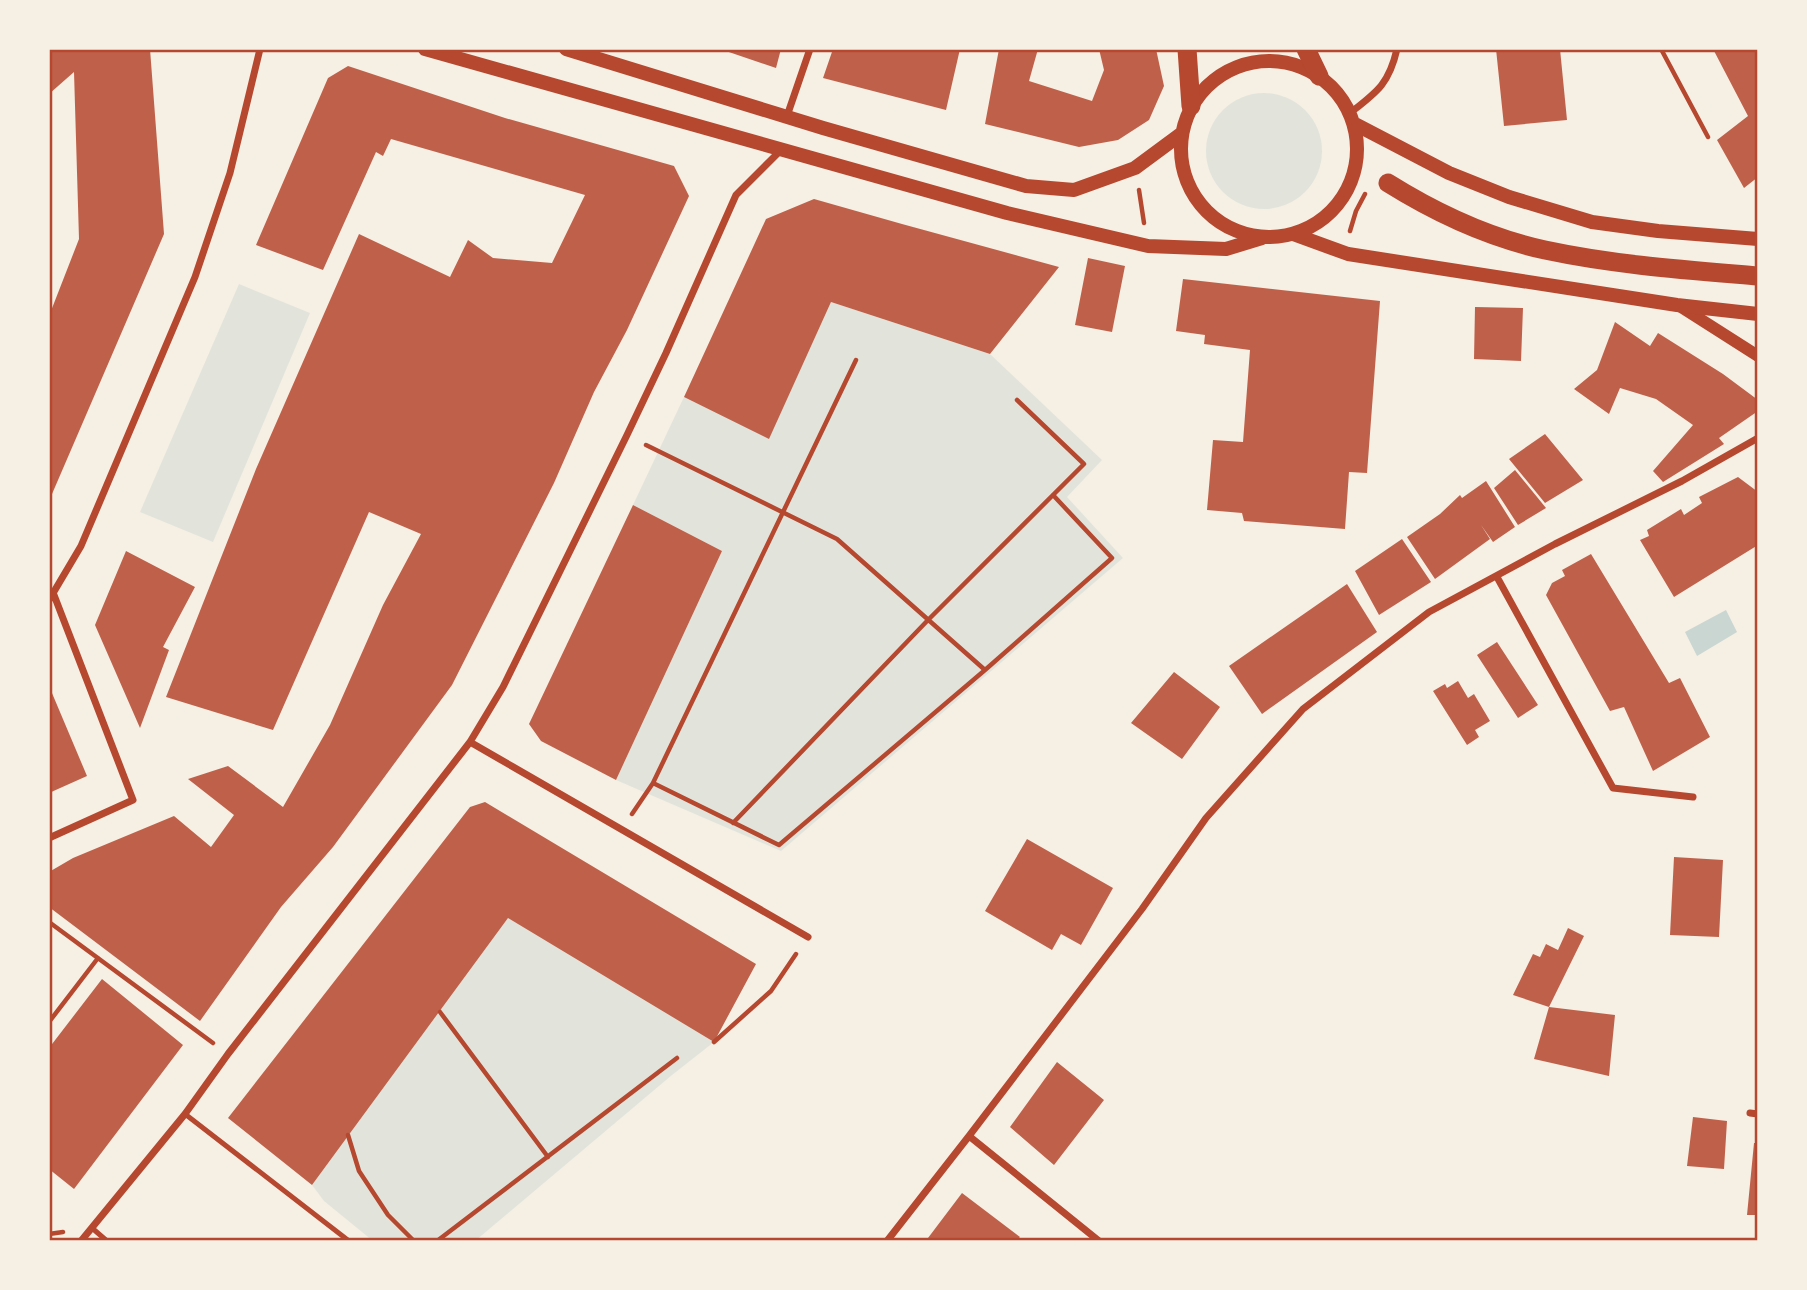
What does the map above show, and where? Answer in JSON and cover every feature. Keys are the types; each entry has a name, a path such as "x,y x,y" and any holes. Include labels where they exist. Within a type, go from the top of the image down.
{"highway":[{"path":"1187,49 1191,106"},
{"path":"1306,49 1319,76"},
{"path":"1388,183 1434,209 1498,236 1545,250 1675,269 1758,276"}],"main road":[{"path":"425,49 1007,214 1149,246 1226,249 1262,238 1293,234 1315,225 1333,210 1347,191 1355,169 1357,146 1351,118 1337,93 1319,76 1292,64 1263,61 1234,67 1210,83 1191,106 1181,134 1181,158 1186,182 1199,203 1216,221 1238,232 1262,238"},
{"path":"566,49 823,128 1026,186 1073,190 1135,168 1181,134"},
{"path":"1351,118 1449,173 1509,197 1592,222 1658,231 1758,239"},
{"path":"1293,234 1348,254 1677,305 1758,314"}],"street":[{"path":"49,838 133,800 52,598 81,547 195,277 230,173 260,49"},
{"path":"787,116 810,49"},
{"path":"1351,118 1384,86 1397,49"},
{"path":"81,1241 184,1114 470,742 503,687 666,353 737,195 781,150"},
{"path":"1677,305 1758,356"},
{"path":"887,1241 1142,909 1206,818 1303,709 1429,612 1758,439"},
{"path":"1497,577 1613,788 1693,797"},
{"path":"470,742 808,937"},
{"path":"970,1136 1099,1241"}],"lane":[{"path":"184,1114 349,1241"},
{"path":"92,1228 107,1241"}],"path":[{"path":"1661,49 1708,136"},
{"path":"1135,168 1149,246"},
{"path":"622,830 653,783 856,360"},
{"path":"733,823 928,620 1084,464 1017,400"},
{"path":"626,435 837,539 985,670"},
{"path":"653,783 779,845 1112,558 1053,495"},
{"path":"49,922 228,1054"},
{"path":"714,1042 771,991 808,937"},
{"path":"49,1022 97,958"},
{"path":"440,1012 548,1157"},
{"path":"437,1241 677,1058"},
{"path":"348,1135 359,1171 388,1215 414,1241"}],"shaded area":[{"path":"1264,93 1286,98 1305,110 1317,129 1322,151 1317,173 1305,192 1286,204 1264,209 1242,204 1223,192 1211,173 1206,151 1211,129 1223,110 1242,98"},
{"path":"239,284 310,313 213,542 140,512"},
{"path":"831,302 990,354 1102,460 1067,497 1123,558 781,851 616,780 722,551 633,505 684,397 769,438"},
{"path":"1726,610 1737,632 1697,656 1685,632"},
{"path":"508,918 714,1042 475,1241 373,1241 324,1201 312,1185"}],"building":[{"path":"49,49 150,49 164,234 49,501 49,316 79,239 74,72 49,94"},
{"path":"720,49 781,49 776,68"},
{"path":"833,49 960,49 946,110 823,78"},
{"path":"999,49 1038,49 1029,81 1092,101 1104,70 1099,49 1156,49 1164,86 1149,120 1118,140 1079,147 985,124"},
{"path":"1496,49 1560,49 1567,120 1504,126"},
{"path":"1713,49 1758,49 1758,177 1744,188 1717,140 1748,116"},
{"path":"348,66 505,118 674,166 689,196 627,330 594,392 554,483 452,685 333,847 281,907 200,1021 49,907 49,872 73,858 174,816 211,847 234,815 188,779 228,766 283,807 330,725 383,605 421,534 369,512 273,730 166,697 256,469 359,234 450,277 468,240 493,258 552,263 585,195 391,139 383,156 376,152 323,270 256,245 328,78"},
{"path":"814,199 1059,267 990,354 831,302 769,439 684,397 766,219"},
{"path":"1088,258 1125,266 1112,332 1075,325"},
{"path":"1183,279 1380,301 1367,473 1349,472 1345,529 1244,521 1242,513 1207,510 1213,440 1243,442 1250,350 1204,344 1205,335 1176,331"},
{"path":"1475,307 1523,308 1521,361 1474,359"},
{"path":"1615,322 1650,346 1658,333 1723,374 1758,400 1758,411 1719,438 1724,444 1663,482 1653,471 1693,425 1656,399 1620,388 1609,414 1574,389 1597,370"},
{"path":"1545,434 1583,480 1545,503 1509,459"},
{"path":"1515,470 1546,508 1518,525 1494,488"},
{"path":"1738,477 1758,492 1758,545 1674,597 1640,540 1649,536 1647,530 1681,509 1684,515 1702,503 1699,497"},
{"path":"1486,481 1515,527 1493,542 1481,525 1490,539 1435,579 1407,537 1440,514 1460,495 1462,498"},
{"path":"633,505 722,551 616,780 541,741 529,724"},
{"path":"1402,539 1431,582 1379,615 1355,571"},
{"path":"126,551 195,587 163,647 169,650 140,728 95,625"},
{"path":"1591,554 1669,683 1680,678 1710,737 1653,771 1624,707 1610,711 1546,595 1552,583 1565,576 1562,570"},
{"path":"1347,584 1377,632 1262,714 1229,666"},
{"path":"1497,642 1538,705 1518,718 1477,655"},
{"path":"1174,672 1220,707 1182,759 1131,723"},
{"path":"1458,681 1468,698 1474,694 1490,721 1475,730 1479,737 1467,745 1433,691 1445,684 1447,688"},
{"path":"49,686 87,776 49,793"},
{"path":"485,802 756,964 714,1042 508,918 312,1185 228,1118 470,807"},
{"path":"1027,839 1113,888 1081,945 1061,934 1052,950 985,911"},
{"path":"1674,857 1723,860 1719,937 1670,935"},
{"path":"1568,928 1584,936 1549,1007 1513,995 1533,954 1540,957 1546,944 1558,950"},
{"path":"102,979 183,1045 74,1189 49,1169 49,1048"},
{"path":"1549,1007 1615,1015 1609,1076 1534,1059"},
{"path":"1057,1062 1104,1100 1054,1165 1010,1127"},
{"path":"1693,1117 1727,1121 1724,1169 1687,1166"},
{"path":"1754,1143 1758,1143 1758,1215 1747,1215"},
{"path":"962,1193 1020,1237 1016,1241 933,1241 928,1238"}]}
